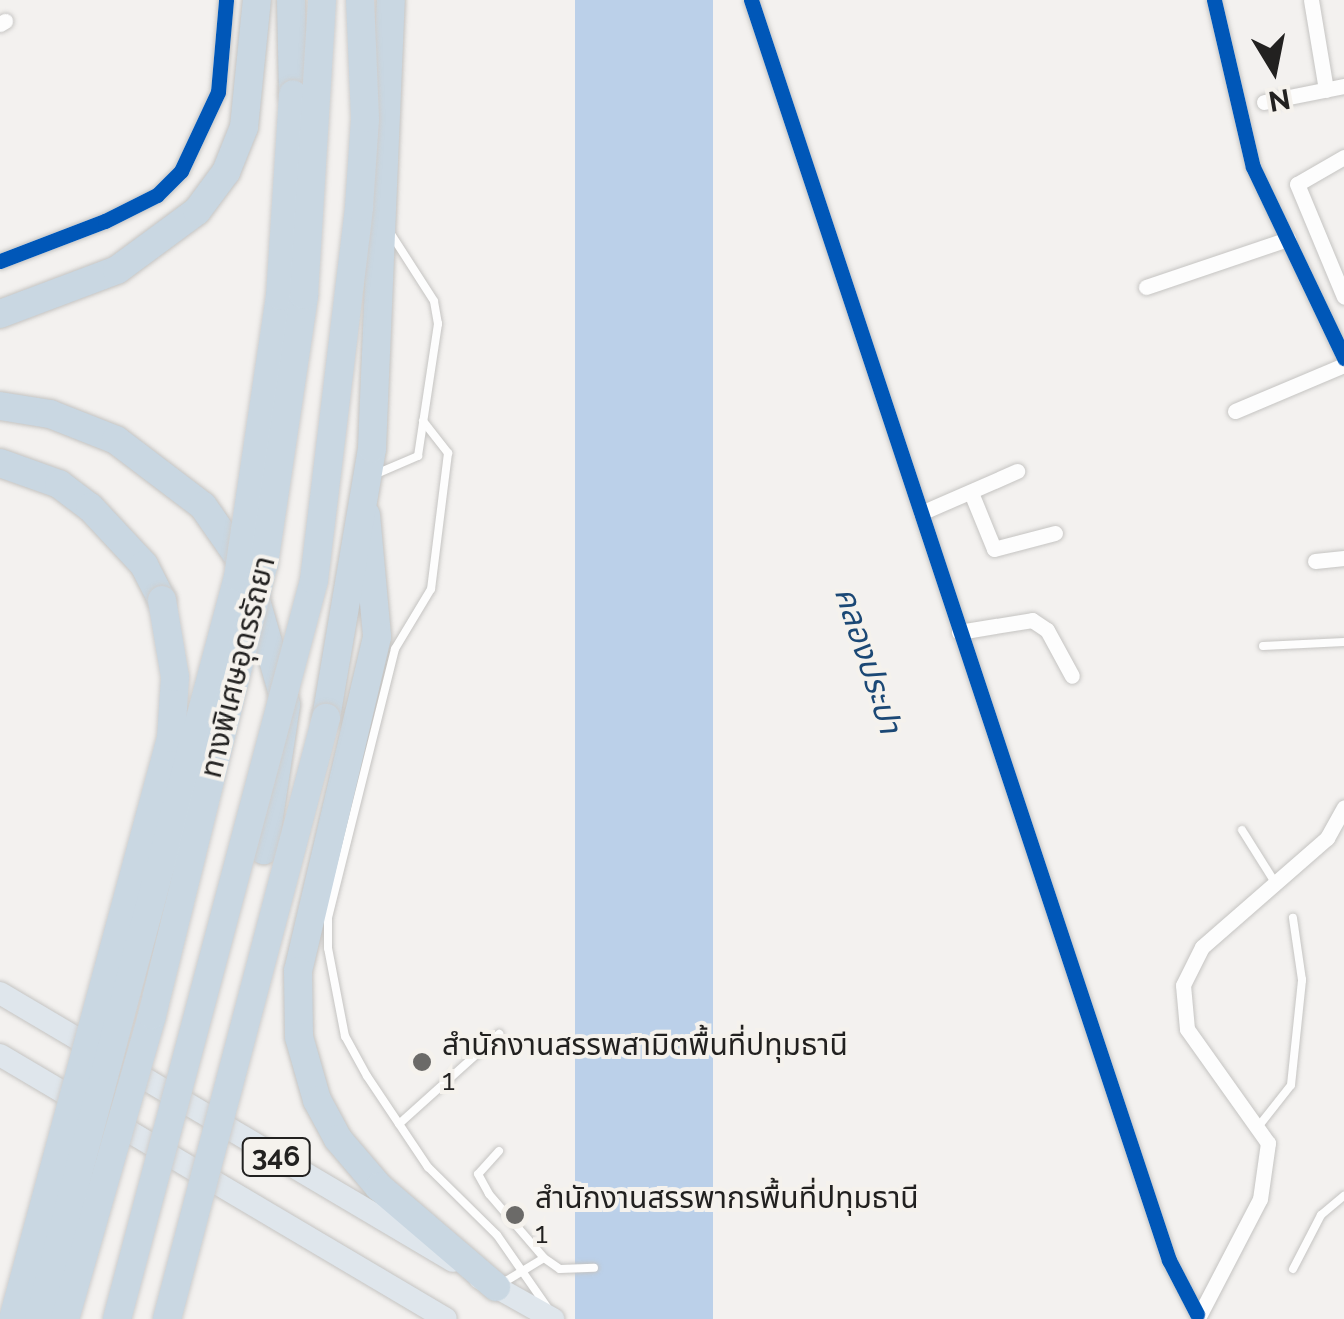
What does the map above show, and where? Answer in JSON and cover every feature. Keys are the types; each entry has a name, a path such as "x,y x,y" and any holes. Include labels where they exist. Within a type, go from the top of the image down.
{"highway":[{"path":"0,314 117,270 197,211 244,127 256,0"},
{"path":"39,1319 238,577 280,296 294,94 290,0"},
{"name":"ทางพิเศษอุดรรัถยา","path":"66,1319 152,1015 264,564 304,295 322,0"},
{"name":"ทางพิเศษอุดรรัถยา","path":"117,1319 314,580 360,190 360,0"},
{"path":"167,1319 326,718 366,515 392,12"},
{"path":"0,406 50,414 116,440 203,506 247,569 286,705 264,850 134,1319"},
{"path":"0,462 59,484 90,506 144,565 162,600 175,678 172,738 13,1319"},
{"path":"366,515 377,637 298,970 299,1037 338,1139 379,1187 496,1287"}],"main road":[{"name":"346","path":"0,993 554,1319"},
{"name":"346","path":"0,1055 446,1319"}],"street":[{"path":"0,261 104,221 157,195 181,170 218,92 226,0"},
{"path":"752,0 1168,1260 1198,1316"},
{"path":"1214,0 1253,167 1344,361 1234,410"},
{"path":"1311,0 1326,90"},
{"path":"1264,102 1344,86"},
{"path":"1343,291 1296,184 1344,157"},
{"path":"1146,287 1288,239"},
{"path":"921,513 972,495 1017,471"},
{"path":"972,495 994,549 1055,533"},
{"path":"1315,561 1344,558"},
{"path":"960,632 1032,620 1046,630 1072,676"},
{"path":"1198,1316 1260,1199 1268,1143 1210,1072 1187,1029 1183,984 1202,948 1327,838 1344,807"}],"lane":[{"path":"370,477 418,456 438,324 434,301 384,224"},
{"path":"423,420 439,431 448,453 431,589 396,649 328,918 345,1036 399,1124 523,1272 554,1319"},
{"path":"1264,646 1344,642"},
{"path":"1242,830 1276,884"},
{"path":"1258,1127 1291,1085 1302,980 1293,918"},
{"path":"399,1124 500,1034"},
{"path":"500,1150 478,1178 544,1258 560,1269 594,1268"},
{"path":"1293,1269 1321,1216 1344,1196"},
{"path":"496,1287 544,1258"}],"water":[{"path":"575,0 713,0 713,1319 575,1319"}],"cycle path":[{"path":"0,261 105,221 157,195 181,171 218,92 226,0"},
{"path":"751,0 1169,1260 1197,1314"},
{"path":"1214,0 1253,167 1344,358"}],"place":[{"name":"สำนักงานสรรพสามิตพื้นที่ปทุมธานี 1","path":"422,1062"},
{"name":"สำนักงานสรรพากรพื้นที่ปทุมธานี 1","path":"515,1215"}],"water label":[{"name":"คลองประปา","path":"868,660"}]}
